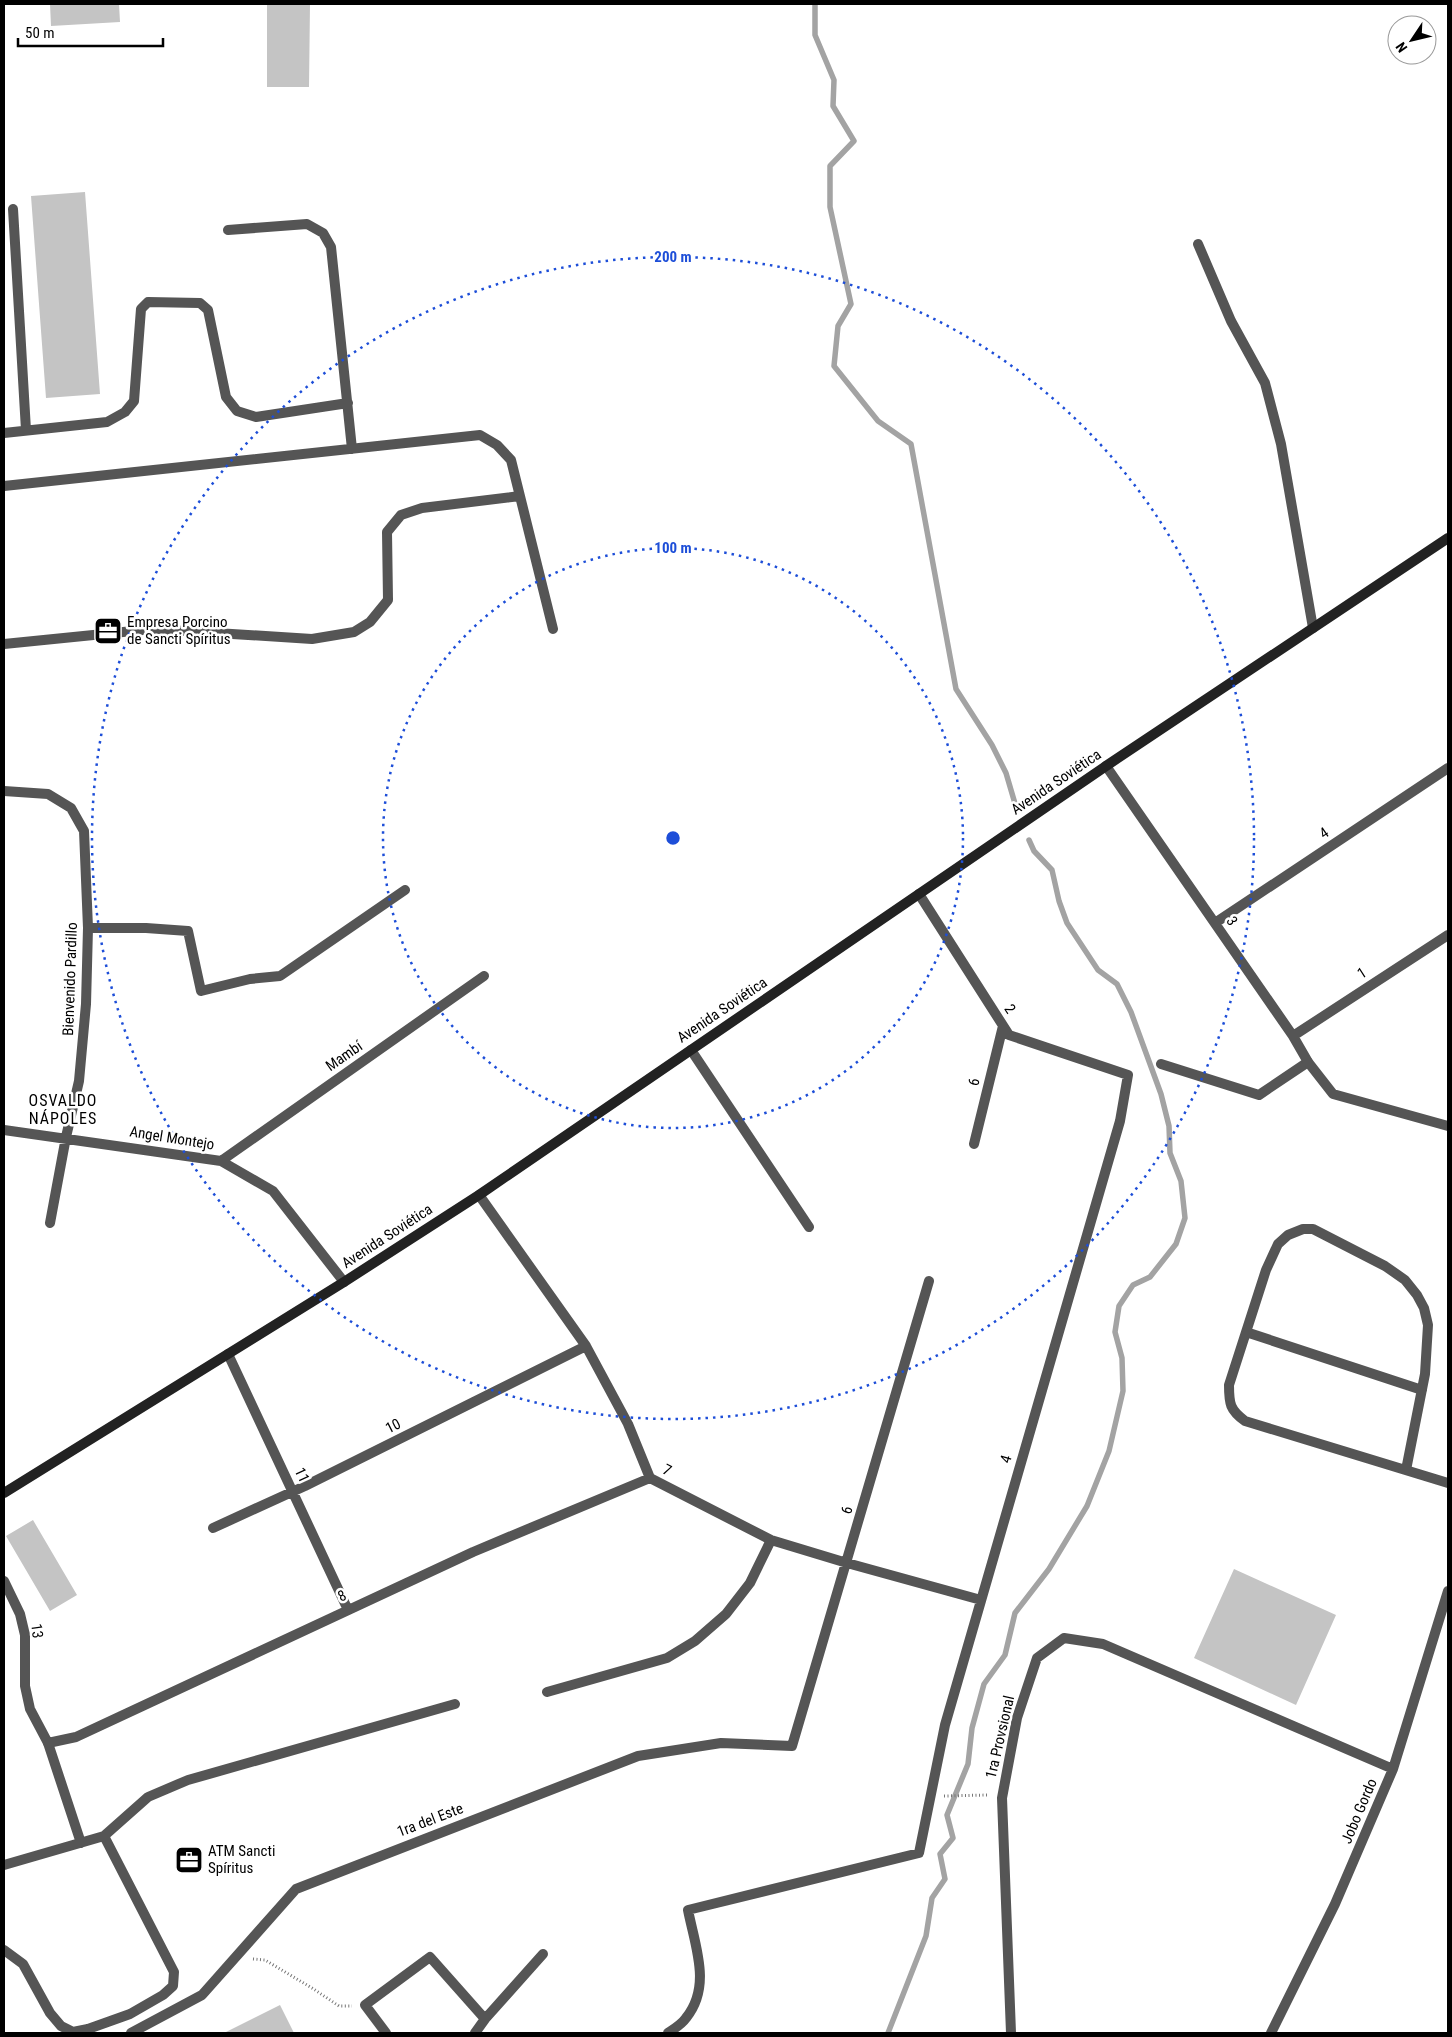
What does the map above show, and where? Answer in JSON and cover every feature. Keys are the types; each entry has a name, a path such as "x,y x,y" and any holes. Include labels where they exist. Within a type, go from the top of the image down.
{"street":[{"path":"13,209 26,430"},
{"path":"228,230 307,224 323,233 331,247 352,449"},
{"path":"1198,244 1231,321 1265,383 1281,444 1313,628"},
{"path":"4,433 107,422 125,412 134,401 140,315 141,309 148,302 200,302 208,310 226,397 237,411 256,417 348,403"},
{"path":"4,486 480,435 497,445 511,460 553,629"},
{"path":"4,644 153,629 312,639 354,632 370,622 388,600 388,532 401,515 422,508 520,496"},
{"name":"Avenida Soviética","path":"4,1494 344,1282 479,1195 1106,766 1448,538"},
{"name":"3","path":"1106,766 1293,1036 1308,1062 1333,1094 1448,1126"},
{"name":"4","path":"1215,923 1448,768"},
{"name":"Bienvenido Pardillo","path":"4,791 48,794 71,808 84,831 88,928 86,1004 79,1081 66,1137 50,1223"},
{"path":"88,928 188,930 201,992 250,979 280,976 405,890"},
{"name":"2","path":"919,894 1009,1035 1128,1075"},
{"name":"1","path":"1293,1036 1448,935"},
{"name":"Mambí","path":"221,1161 484,976"},
{"name":"6","path":"974,1144 1004,1026"},
{"path":"691,1050 808,1227"},
{"path":"1162,1064 1259,1095 1308,1062"},
{"name":"4","path":"668,2033 685,2020 697,2003 702,1977 688,1910 919,1853 945,1725 1120,1121 1128,1075"},
{"name":"Angel Montejo","path":"4,1130 66,1137 221,1161 273,1192 344,1282"},
{"name":"7","path":"479,1195 586,1346 628,1424 650,1478 771,1540 847,1564 981,1600"},
{"path":"1406,1470 1426,1374 1428,1326 1424,1308 1417,1295 1405,1280 1385,1266 1314,1229 1303,1229 1288,1235 1278,1244 1266,1270 1229,1385 1229,1401 1234,1413 1245,1421 1448,1483"},
{"name":"6","path":"792,1746 929,1281"},
{"path":"1246,1332 1422,1390"},
{"name":"10","path":"213,1528 294,1492 586,1346"},
{"name":"11","path":"228,1354 348,1610"},
{"name":"8","path":"48,1743 76,1737 473,1552 650,1478"},
{"path":"547,1692 667,1658 695,1641 726,1614 750,1583 771,1540"},
{"name":"13","path":"4,1581 20,1614 25,1635 25,1686 30,1709 48,1743 81,1843"},
{"name":"Jobo Gordo","path":"1271,2033 1335,1904 1393,1769 1448,1591"},
{"name":"1ra Provsional","path":"1011,2033 1002,1795 1017,1718 1037,1658 1064,1638 1103,1644 1393,1769"},
{"path":"4,1865 104,1836 148,1796 188,1780 455,1704"},
{"name":"1ra del Este","path":"131,2033 202,1995 296,1889 638,1756 721,1743 792,1746"},
{"path":"4,1950 23,1964 50,2013 61,2026 73,2032 88,2029 130,2014 163,1995 173,1986 174,1972 104,1836"},
{"path":"475,2033 485,2018 543,1954"},
{"path":"386,2033 365,2005 430,1957 485,2018"}],"path":[{"path":"931,1796 1002,1795"},
{"path":"236,1957 265,1960 339,2006 365,2005"}],"building":[{"path":"50,4 119,4 120,22 51,26"},
{"path":"267,4 310,4 309,87 267,87"},
{"path":"85,192 100,394 46,398 31,196"},
{"path":"33,1520 77,1595 50,1611 6,1536"},
{"path":"1234,1569 1336,1615 1296,1705 1194,1658"},
{"path":"280,2005 294,2033 224,2033"}],"waterway":[{"path":"815,4 815,35 834,80 833,106 854,141 830,166 830,207 851,304 838,326 834,366 878,421 911,444 956,689 992,745 1006,773 1016,807"},
{"path":"888,2033 926,1936 932,1898 945,1879 940,1854 953,1838 947,1815 968,1764 972,1728 984,1684 1005,1655 1015,1613 1049,1569 1087,1506 1109,1451 1123,1391 1122,1358 1115,1332 1119,1306 1133,1285 1150,1277 1176,1244 1185,1218 1181,1181 1170,1153 1169,1126 1161,1094 1131,1012 1117,984 1098,970 1067,923 1059,901 1052,870 1034,851 1029,840"}],"place":[{"name":"Empresa Porcino de Sancti Spíritus","path":"108,631"},
{"name":"ATM Sancti Spíritus","path":"189,1860"}],"district":[{"name":"OSVALDO NÁPOLES","path":"63,1109"}]}
